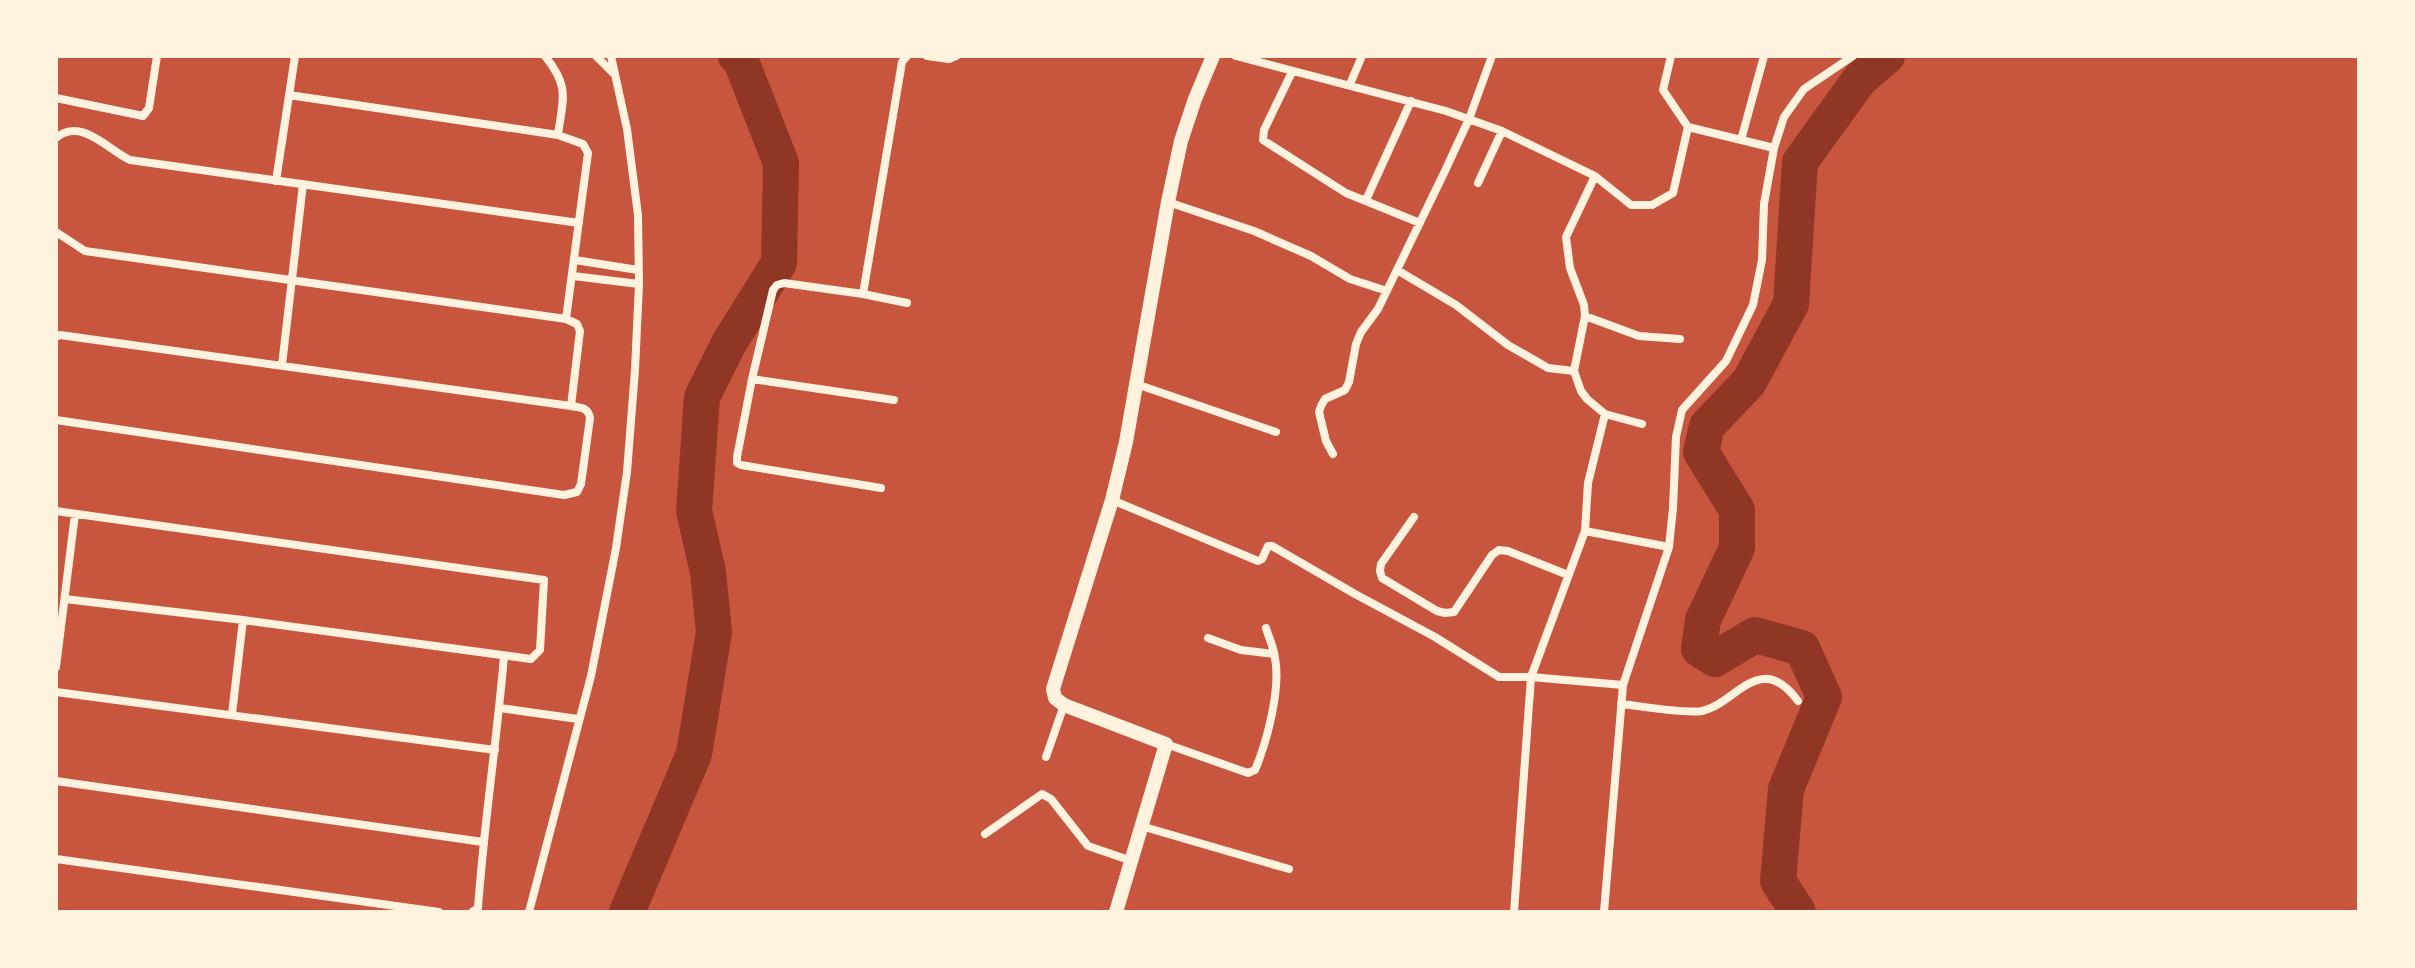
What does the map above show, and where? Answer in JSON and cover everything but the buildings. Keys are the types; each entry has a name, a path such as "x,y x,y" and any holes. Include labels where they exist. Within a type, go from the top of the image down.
{"street":[{"path":"56,98 143,116 149,108 157,56"},
{"path":"276,181 295,56"},
{"path":"545,56 558,73 564,90 558,135"},
{"path":"596,56 614,74"},
{"path":"529,912 603,623 627,472 639,284 638,215 627,129 611,56"},
{"path":"863,294 902,62 907,56"},
{"path":"927,56 949,59 956,56"},
{"path":"1213,56 1181,141 1126,442 1112,500 1053,689 1055,698 1064,705 1166,744 1248,773 1253,772 1264,749 1273,702 1276,662 1266,628"},
{"path":"1236,56 1411,101 1502,131 1595,176 1631,205 1652,205 1673,193 1688,127"},
{"path":"1350,84 1362,56"},
{"path":"1333,454 1326,441 1319,412 1321,406 1325,399 1345,390 1349,382 1356,344 1387,291 1420,223 1469,119 1492,56"},
{"path":"1671,56 1663,90 1688,127 1774,148"},
{"path":"1741,140 1764,56"},
{"path":"1604,912 1623,685 1669,547 1676,437 1682,410 1726,361 1753,305 1762,260 1764,204 1774,148 1784,117 1804,89 1853,56"},
{"path":"1292,72 1264,130 1263,140 1346,193 1420,223"},
{"path":"289,95 558,135 583,144 588,153 566,319"},
{"path":"1366,200 1411,101"},
{"path":"56,138 66,131 83,130 130,160 579,223"},
{"path":"1478,183 1502,131"},
{"path":"1595,176 1566,237 1570,268 1585,316 1574,371 1581,391 1605,414 1642,424"},
{"path":"282,365 303,184"},
{"path":"1168,202 1254,231 1311,256 1350,279 1387,291"},
{"path":"56,232 85,251 566,319 577,324 580,331 571,406"},
{"path":"575,260 638,270"},
{"path":"1397,270 1456,305 1508,345 1548,368 1574,371"},
{"path":"573,276 639,284"},
{"path":"881,488 737,463 752,379 773,290 777,285 784,283 907,303"},
{"path":"1585,316 1639,336 1680,339"},
{"path":"56,337 60,335 571,406 585,409 590,418 581,484 577,492 564,495 56,420"},
{"path":"752,379 894,400"},
{"path":"1136,384 1276,432"},
{"path":"1514,912 1531,677 1585,531 1588,483 1605,414"},
{"path":"1112,500 1260,561 1268,546 1272,546 1435,637 1499,677 1623,685"},
{"path":"56,511 544,580 540,650 531,659 65,599"},
{"path":"56,667 75,514"},
{"path":"1414,517 1381,564 1380,571 1382,578 1437,611 1454,612 1492,555 1499,550 1568,575"},
{"path":"1585,531 1669,547"},
{"path":"232,714 243,620"},
{"path":"1208,638 1241,650 1274,654"},
{"path":"472,912 478,908 504,656"},
{"path":"1621,704 1701,711 1744,685 1769,680 1782,685 1798,701"},
{"path":"56,692 495,750"},
{"path":"1046,757 1064,705"},
{"path":"500,708 578,719"},
{"path":"1116,912 1166,744"},
{"path":"56,781 483,842"},
{"path":"985,834 1042,794 1051,799 1088,846 1132,861"},
{"path":"1141,826 1289,869"},
{"path":"56,859 439,912"}],"waterway":[{"path":"627,912 694,754 714,632 708,572 694,511 702,397 729,343 779,263 781,163 741,61 736,56"},
{"path":"1798,912 1778,881 1786,789 1824,697 1802,648 1755,635 1715,659 1699,649 1703,620 1737,548 1737,510 1701,452 1707,426 1749,382 1791,304 1800,162 1860,79 1887,56"}]}
